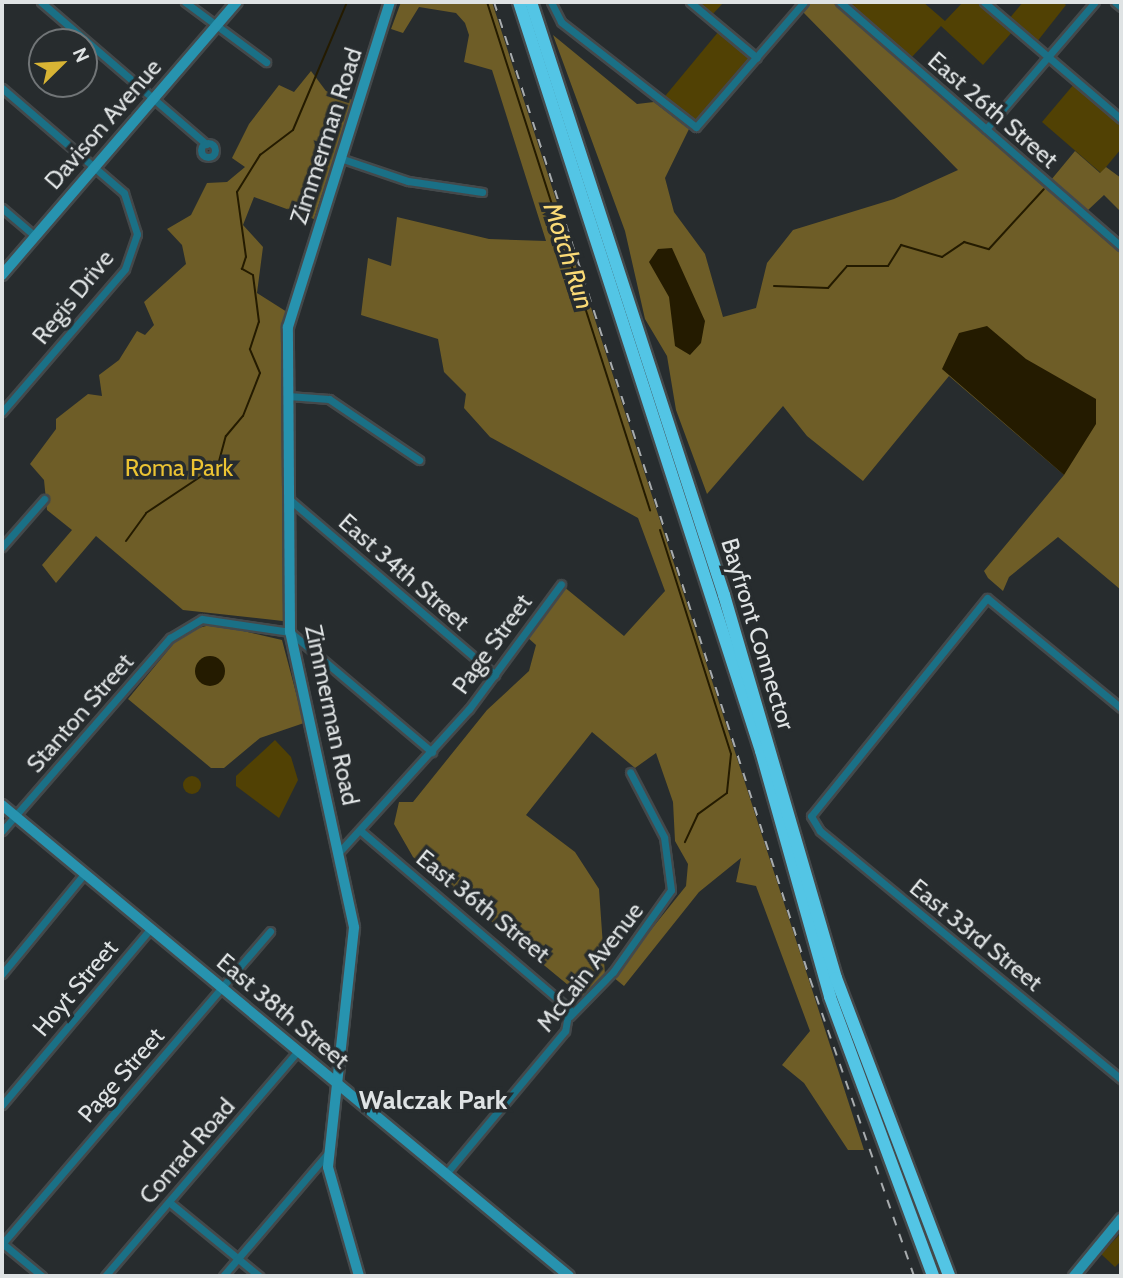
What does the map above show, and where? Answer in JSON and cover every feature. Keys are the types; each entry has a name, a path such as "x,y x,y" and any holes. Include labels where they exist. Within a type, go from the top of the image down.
{"highway":[{"name":"Bayfront Connector","path":"519,2 761,751 830,997 933,1276"},
{"name":"Bayfront Connector","path":"531,2 748,670 836,978 949,1276"},
{"path":"915,1228 941,1276"}],"street":[{"path":"41,2 154,95 206,144"},
{"path":"185,2 215,27 266,62"},
{"name":"Davison Avenue","path":"2,275 154,95 237,2"},
{"name":"Zimmerman Road","path":"359,1276 334,1199 328,1153 354,928 341,850 290,632 289,322 390,2"},
{"path":"690,2 757,58"},
{"path":"551,5 654,99 696,127 804,2"},
{"name":"East 26th Street","path":"840,2 1121,245"},
{"path":"984,2 1121,119"},
{"path":"986,129 1096,2"},
{"path":"1115,2 1121,7"},
{"name":"Regis Drive","path":"2,88 94,166 133,208 137,234 131,259 2,412"},
{"path":"341,158 408,181 482,192"},
{"path":"2,208 35,236"},
{"path":"288,396 328,399 419,460"},
{"path":"2,547 44,499"},
{"name":"East 34th Street","path":"288,499 495,675"},
{"name":"Page Street","path":"341,850 362,832 432,752 495,675 561,584"},
{"name":"East 33rd Street","path":"1121,708 987,598 811,816 820,831 1121,1079"},
{"name":"Stanton Street","path":"2,831 188,623 215,619 290,632"},
{"path":"290,632 432,752"},
{"name":"McCain Avenue","path":"445,1175 565,1031 570,1016 650,924 671,890 673,874 661,829 631,772"},
{"name":"East 38th Street","path":"2,805 569,1276"},
{"name":"East 36th Street","path":"362,832 559,994 570,1016"},
{"path":"2,974 84,874"},
{"name":"Hoyt Street","path":"2,1105 151,928"},
{"name":"Page Street","path":"2,1243 270,931"},
{"name":"Conrad Road","path":"105,1276 298,1051"},
{"path":"223,1276 328,1153"},
{"path":"169,1202 260,1276"},
{"path":"1074,1276 1121,1219"},
{"path":"2,1243 42,1276"}],"shaded area":[{"path":"694,2 724,2 711,16"},
{"path":"845,2 923,2 945,21 963,2 979,2 1013,31 983,65 941,26 910,59"},
{"path":"1023,2 1062,2 1066,5 1036,43 1009,19"},
{"path":"719,31 751,60 694,123 661,101"},
{"path":"1074,84 1121,125 1121,149 1101,173 1042,122"},
{"path":"672,248 705,321 701,343 690,355 675,346 669,297 649,262 658,249"},
{"path":"987,326 1026,359 1096,399 1096,424 1064,475 942,369 959,333"},
{"path":"210,656 221,660 225,671 221,682 210,686 199,682 195,671 199,660"},
{"path":"275,740 291,757 298,780 279,818 236,786 236,776"},
{"path":"188,776 196,776 201,785 199,792 188,794 183,789 183,781"},
{"path":"1121,1233 1121,1261 1115,1267 1101,1254"}],"green space":[{"path":"401,2 492,2 864,1150 848,1150 804,1083 782,1065 810,1031 756,886 736,882 741,858 699,892 624,986 613,977 686,886 688,864 675,841 673,802 656,753 635,768 592,732 526,815 575,852 599,889 605,975 585,999 413,857 394,824 399,802 413,802 487,710 529,671 536,645 527,637 563,586 624,636 665,591 638,518 490,437 464,408 466,394 444,372 438,339 361,315 368,258 391,266 397,217 489,239 546,241 492,70 464,62 469,35 465,23 456,13 419,7 403,33 391,29"},
{"path":"810,2 832,2 1121,254 1121,590 1058,537 1009,577 1003,591 988,578 984,571 1064,475 949,376 863,481 807,436 783,406 707,494 676,410 667,356 645,319 625,231 553,35 637,104 654,102 689,129 665,178 674,212 705,254 723,317 756,308 767,263 793,230 894,199 958,170 802,11"},
{"name":"Roma Park","path":"311,71 326,91 353,100 314,219 254,197 243,225 263,247 257,293 287,312 283,621 183,610 96,536 56,583 42,565 72,530 47,510 44,480 30,464 56,429 56,419 88,394 102,396 99,375 119,360 137,331 145,335 154,325 144,302 186,264 182,245 167,229 191,215 207,183 227,182 245,167 232,158 249,124 279,85 294,92"},
{"path":"1075,151 1100,173 1106,167 1121,178 1121,212 1104,195 1087,211 1051,180"},
{"path":"214,624 282,640 304,723 260,738 224,768 211,768 128,699 183,632"}],"waterway":[{"name":"Motch Run","path":"126,541 146,513 218,465 226,436 243,416 260,373 250,349 259,322 253,275 242,269 246,257 237,192 260,155 293,130 347,2"},
{"name":"Motch Run","path":"487,2 650,510"},
{"path":"774,286 828,288 847,266 888,266 901,245 942,257 964,242 989,249 1044,189"},
{"path":"660,530 731,754 727,793 698,814 685,842"}],"railway":[{"path":"494,2 810,979 914,1276"}],"district":[{"name":"Walczak Park","path":"433,1101"}]}
